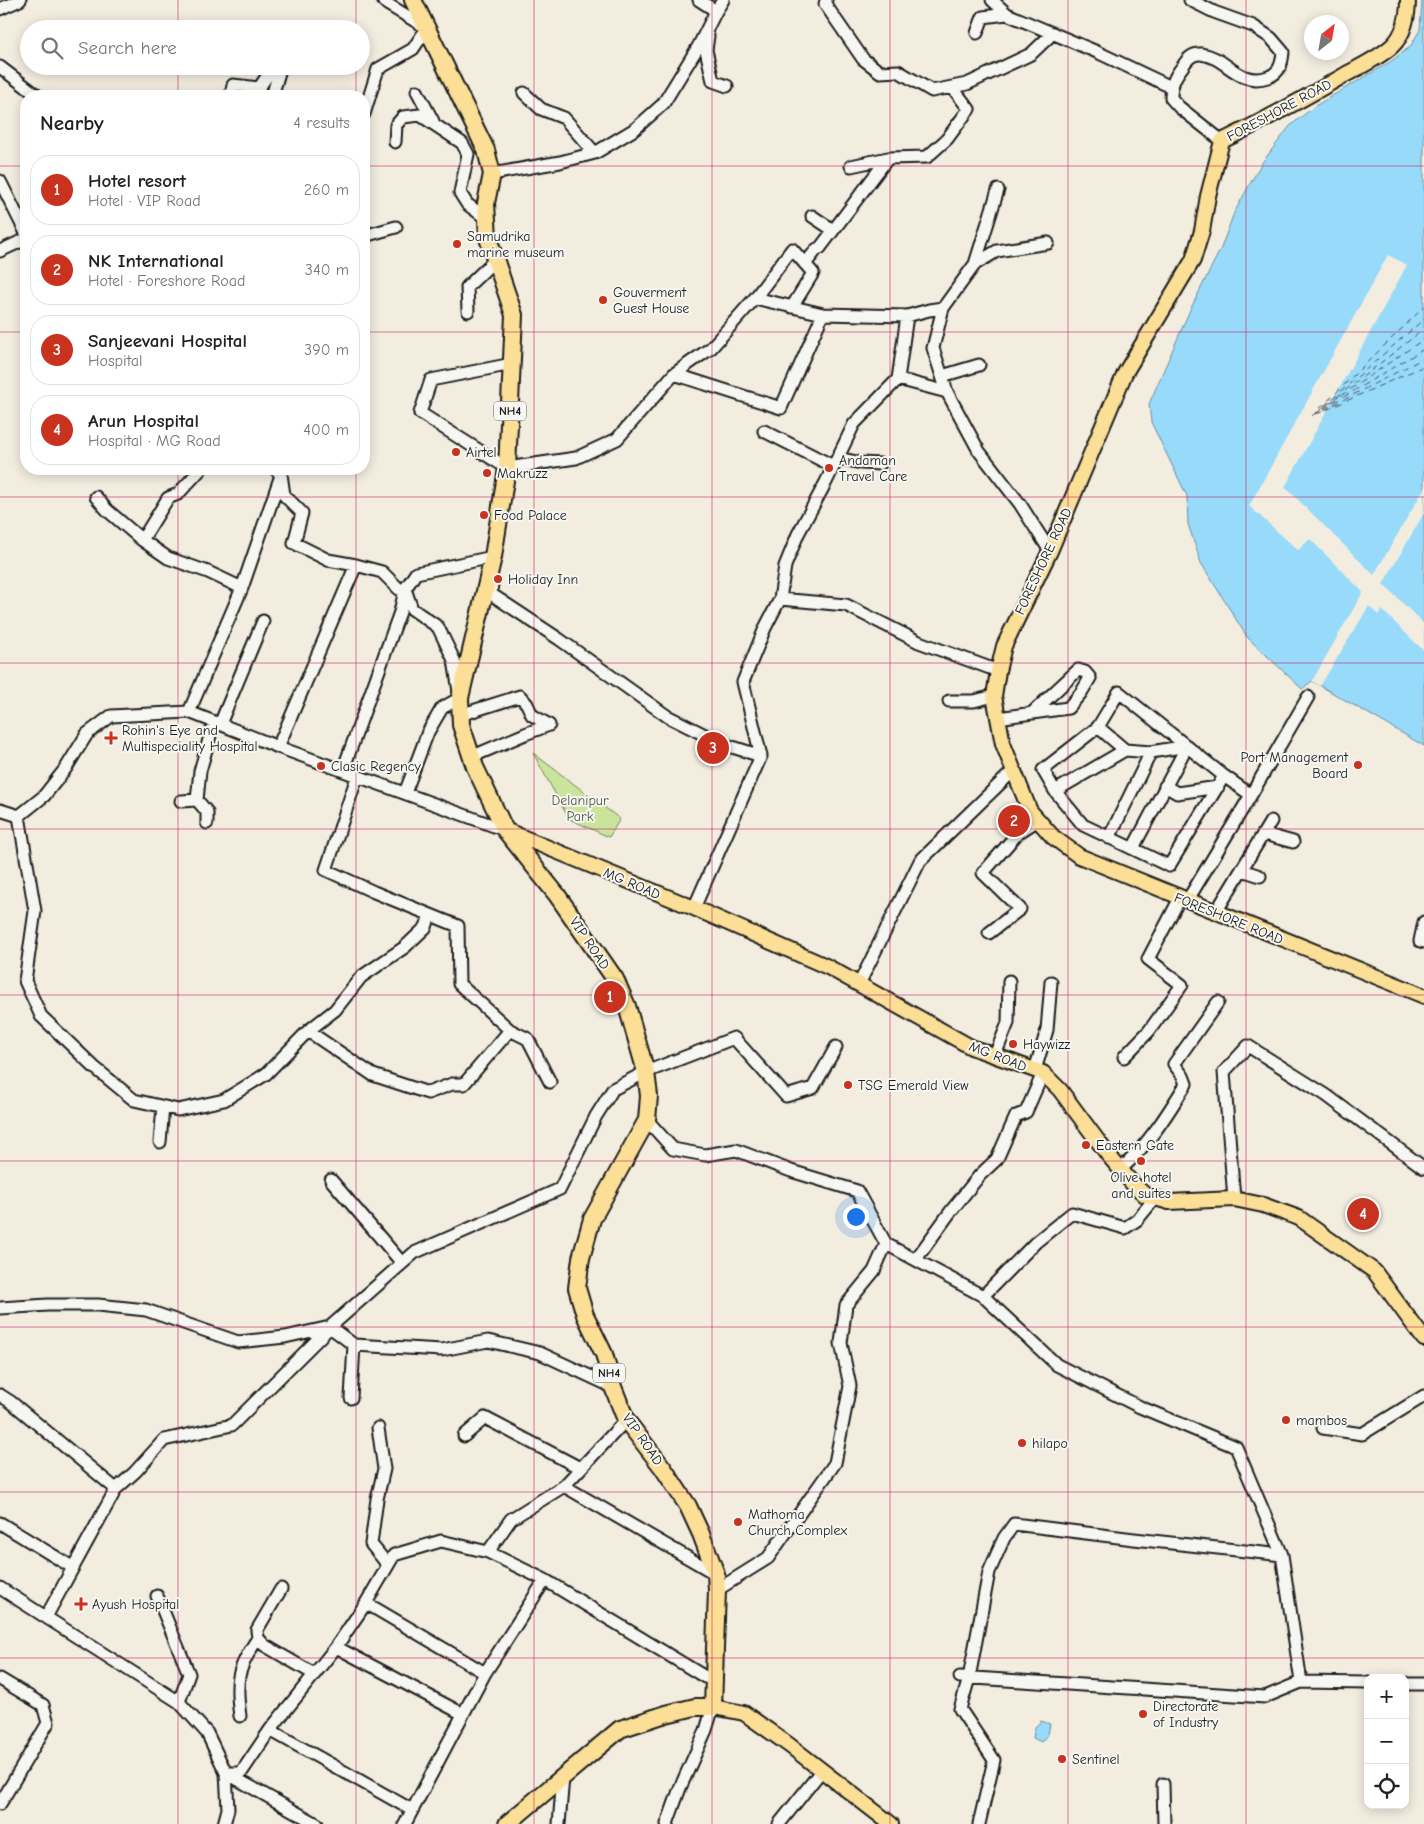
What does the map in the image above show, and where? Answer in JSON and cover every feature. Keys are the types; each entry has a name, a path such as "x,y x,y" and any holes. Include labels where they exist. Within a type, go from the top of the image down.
{"highway":[{"name":"NH4","path":"413,0 486,150 492,174 486,203 488,238 514,315 507,468 493,557 460,698 461,725 472,757 505,830"},
{"name":"VIP ROAD","path":"505,830 557,895 615,979 627,1006 646,1072 649,1096 647,1120 592,1220 581,1258 577,1288 585,1315 604,1354 626,1420 663,1468 688,1506 701,1534 717,1582 714,1707"},
{"path":"507,1824 620,1729 695,1707 714,1707"}],"main road":[{"name":"FORESHORE ROAD","path":"1408,0 1408,10 1402,32 1393,46 1282,111 1222,141 1208,196 1202,231 1193,260 1125,372 1050,551 1004,646 994,696 1003,744 1030,811 1052,837 1079,856 1424,996"},
{"name":"MG ROAD","path":"505,830 694,908 828,967 925,1023 971,1047 1039,1071 1060,1090 1120,1170 1145,1195 1169,1202 1234,1199 1263,1205 1299,1218 1374,1270 1424,1340"},
{"path":"714,1707 744,1713 789,1745 891,1824"}],"street":[{"path":"0,9 20,0"},
{"path":"370,95 378,69 413,49 427,28 383,0"},
{"path":"699,0 716,11"},
{"path":"492,174 595,153 635,128 663,104 698,47 723,0"},
{"path":"826,0 825,4 863,59 880,72 898,71 932,90 967,84 1031,54 1053,33"},
{"path":"992,0 1006,14 1097,52 1171,88"},
{"path":"1190,0 1214,12 1253,26 1271,38 1283,52 1282,64 1274,75 1258,80 1242,76 1213,58 1200,54 1189,57 1176,75 1171,88 1171,98 1179,107 1222,141"},
{"path":"977,34 983,17 1006,14"},
{"path":"710,22 706,50 713,81 727,86"},
{"path":"0,67 30,90"},
{"path":"232,90 233,85 260,88 268,75"},
{"path":"274,90 278,75"},
{"path":"851,166 888,158 927,157 947,139 969,110 952,87"},
{"path":"418,91 426,109 436,124"},
{"path":"524,93 541,109 564,118 595,153"},
{"path":"395,142 396,125 403,117 420,115 462,143 468,154 460,193 467,204 487,219"},
{"path":"805,264 816,249 820,248 888,158"},
{"path":"0,181 20,221"},
{"path":"998,190 975,264 943,308 933,348 947,392 980,451 1020,504 1050,551"},
{"path":"812,216 833,230"},
{"path":"370,234 396,227"},
{"path":"0,251 20,242"},
{"path":"975,264 997,251 1048,243"},
{"path":"512,364 431,380 420,413 507,468 576,458 618,439 674,374 711,348 755,298 792,249 813,273 792,307"},
{"path":"468,311 467,287 496,259"},
{"path":"755,298 823,314 907,316 943,308"},
{"path":"674,374 781,408 823,314"},
{"path":"694,908 761,756 743,682 765,628 780,599 785,566 798,534 854,424 898,378 907,316"},
{"path":"942,376 979,366"},
{"path":"898,378 947,392"},
{"path":"764,431 835,464"},
{"path":"835,464 844,459 861,463 880,464"},
{"path":"142,540 168,498 178,494 195,475"},
{"path":"189,712 242,588 279,475"},
{"path":"281,475 284,496 302,514 294,543 328,560 356,564 382,572 399,589 405,588"},
{"path":"96,497 107,510 142,540 168,558 208,572 242,588"},
{"path":"343,770 400,612 405,588 416,573 493,557 491,594 559,639 667,716 723,744 761,756"},
{"path":"278,747 356,564"},
{"path":"404,793 428,732 442,708 460,698 454,660 438,627 412,609 405,588"},
{"path":"780,599 846,605 919,642 998,672"},
{"path":"207,823 206,812 197,800 200,771 217,723 263,621"},
{"path":"998,718 1068,708 1081,693 1090,678 1085,672 1078,670 1032,713"},
{"path":"1224,776 1169,866 1083,825 1055,791 1043,770 1098,727 1120,692 1224,776 1252,795"},
{"path":"460,716 520,696 527,704 532,715 549,725 472,757"},
{"path":"949,701 974,701 994,696"},
{"path":"1124,1057 1149,1031 1182,985 1148,959 1183,899 1252,795 1308,698"},
{"path":"19,816 44,796 66,768 87,734 110,716 189,712 358,777 505,830"},
{"path":"1098,727 1125,750"},
{"path":"1055,791 1125,750 1151,752 1186,746"},
{"path":"1133,848 1186,746"},
{"path":"1109,838 1151,752"},
{"path":"859,984 920,861 1014,770"},
{"path":"358,777 326,870 374,892 458,926 459,984 510,1030 528,1039 550,1082"},
{"path":"1165,786 1177,793 1218,787"},
{"path":"181,801 197,800"},
{"path":"0,810 19,816"},
{"path":"19,816 35,911 24,981 41,1016 94,1068 134,1100 163,1107 178,1110 224,1100 266,1074 308,1031 334,1010 361,977 405,947 426,927 430,914"},
{"path":"989,933 1020,909 983,873 1018,833 1038,820"},
{"path":"1216,912 1271,821"},
{"path":"1264,834 1293,842"},
{"path":"1242,870 1260,876"},
{"path":"1424,922 1420,941 1424,942"},
{"path":"995,1055 1008,1023 1009,981"},
{"path":"916,1259 980,1175 997,1159 1016,1116 1026,1112 1039,1071 1048,1030 1051,982"},
{"path":"1120,1170 1138,1154 1153,1135 1186,1084 1183,1076 1174,1064 1218,1002"},
{"path":"308,1031 373,1075 428,1093 452,1084 464,1084 510,1030"},
{"path":"46,1617 116,1489 164,1440 232,1425 330,1327 414,1253 560,1189 596,1116 613,1089 646,1072 734,1038 786,1096 813,1088 836,1047"},
{"path":"1234,1199 1224,1072 1248,1046 1326,1095 1424,1168"},
{"path":"160,1142 163,1107"},
{"path":"647,1120 673,1149 705,1155 736,1150 791,1172 857,1191 886,1244 983,1296 1057,1365 1140,1407 1236,1447 1282,1555 1301,1682"},
{"path":"330,1180 402,1263"},
{"path":"983,1296 1036,1242 1072,1213 1125,1228 1137,1220 1155,1198"},
{"path":"564,1486 717,1582 768,1558 834,1464 850,1386 841,1343 846,1305 874,1271 886,1244"},
{"path":"0,1308 48,1305 98,1305 146,1310 238,1342 285,1337 330,1327 354,1345 442,1350 488,1341 540,1352 614,1387"},
{"path":"352,1398 354,1345"},
{"path":"0,1395 116,1489"},
{"path":"1323,1428 1362,1434 1424,1396"},
{"path":"464,1436 485,1418 580,1468"},
{"path":"488,1552 511,1519 564,1486 626,1420"},
{"path":"378,1428 384,1469 377,1499 371,1544 388,1565"},
{"path":"0,1523 72,1567"},
{"path":"979,1824 994,1760 960,1709 965,1678 989,1572 1004,1538 1014,1524 1282,1555"},
{"path":"226,1773 241,1773 270,1730 336,1647 366,1603 394,1555 441,1541 488,1552 545,1580 705,1677 715,1679"},
{"path":"405,1824 485,1673 545,1580"},
{"path":"0,1588 179,1702 207,1733 226,1773 228,1809 224,1824"},
{"path":"282,1589 257,1630 258,1638 264,1645 314,1674"},
{"path":"157,1596 189,1674 179,1702"},
{"path":"366,1603 485,1673"},
{"path":"240,1716 237,1693 238,1674 258,1638"},
{"path":"336,1647 463,1714"},
{"path":"0,1678 43,1705 48,1722 0,1804"},
{"path":"965,1678 1265,1697 1301,1682 1364,1683"},
{"path":"1409,1684 1424,1684"},
{"path":"667,1824 714,1707"},
{"path":"270,1730 412,1810"},
{"path":"778,1824 822,1770"},
{"path":"226,1773 317,1824"},
{"path":"559,1824 563,1777"},
{"path":"1163,1784 1164,1824"}],"green space":[{"name":"Delanipur Park","path":"533,753 620,819 609,837 569,819"}],"water":[{"path":"1422,0 1424,0 1424,746 1312,681 1302,689 1247,637 1201,563 1188,524 1187,496 1151,422 1149,404 1189,312 1221,248 1234,213 1261,164 1290,126 1315,106 1390,62 1410,47 1420,30"},
{"path":"1041,1721 1050,1724 1048,1734 1041,1742 1033,1738 1035,1727"}],"pier":[{"path":"1388,255 1407,265 1285,487 1374,575 1424,489 1424,513 1383,584 1424,624 1424,651 1382,610 1378,615 1369,606 1320,686 1312,681 1363,592 1310,539 1298,550 1249,506"}],"ferry route":[{"path":"1312,416 1424,307"},
{"path":"1324,406 1424,319"},
{"path":"1319,411 1424,329"},
{"path":"1323,408 1424,339"},
{"path":"1315,414 1424,349"},
{"path":"1324,410 1424,358"},
{"path":"1317,414 1424,366"}],"place":[{"name":"Samudrika marine museum","path":"457,244"},
{"name":"Gouverment Guest House","path":"603,300"},
{"name":"Airtel","path":"456,452"},
{"name":"Andaman Travel Care","path":"829,468"},
{"name":"Makruzz","path":"487,473"},
{"name":"Food Palace","path":"484,515"},
{"name":"Holiday Inn","path":"498,579"},
{"name":"Rohin's Eye and Multispeciality Hospital","path":"111,738"},
{"name":"Sanjeevani Hospital","path":"713,748"},
{"name":"Port Management Board","path":"1358,765"},
{"name":"Clasic Regency","path":"321,766"},
{"name":"NK International","path":"1014,821"},
{"name":"Hotel resort","path":"610,997"},
{"name":"Haywizz","path":"1013,1044"},
{"name":"TSG Emerald View","path":"848,1085"},
{"name":"Eastern Gate","path":"1086,1145"},
{"name":"Olive hotel and suites","path":"1141,1161"},
{"name":"Arun Hospital","path":"1363,1214"},
{"name":"mambos","path":"1286,1420"},
{"name":"hilapo","path":"1022,1443"},
{"name":"Mathoma Church Complex","path":"738,1522"},
{"name":"Ayush Hospital","path":"81,1604"},
{"name":"Directorate of Industry","path":"1143,1714"},
{"name":"Sentinel","path":"1062,1759"}]}
